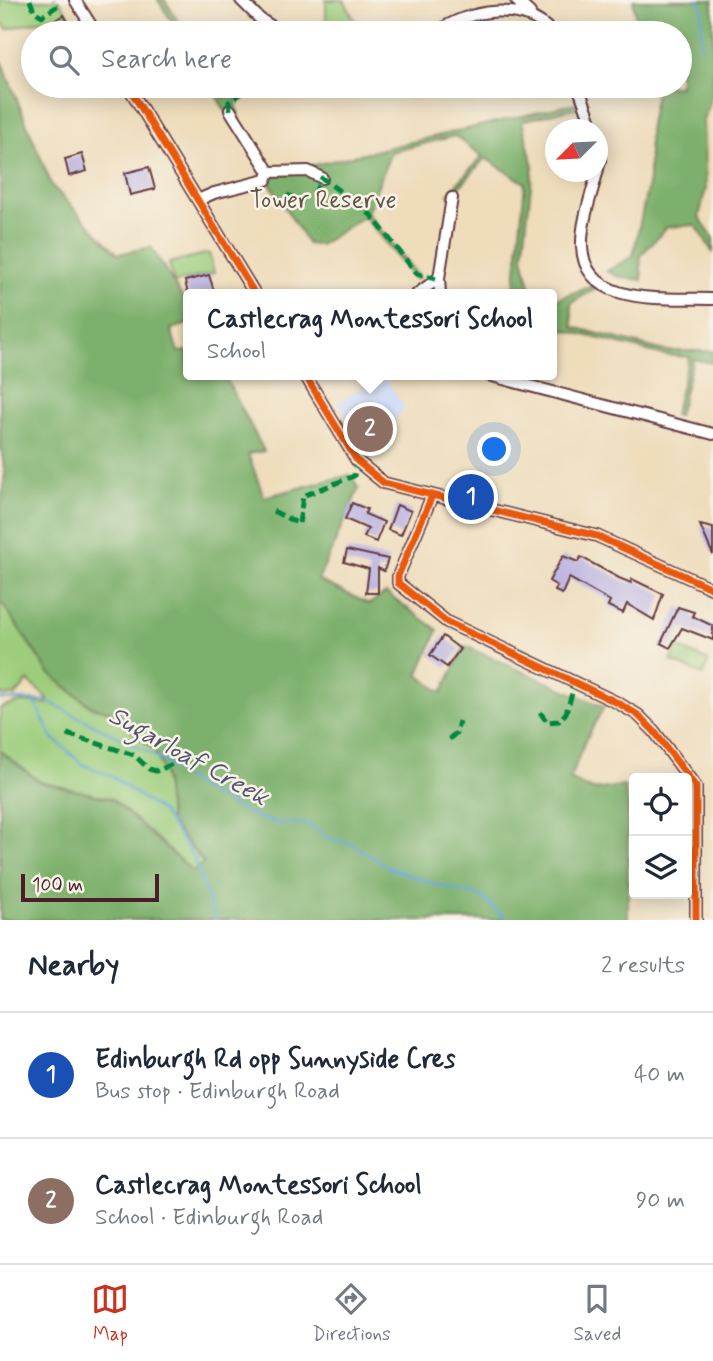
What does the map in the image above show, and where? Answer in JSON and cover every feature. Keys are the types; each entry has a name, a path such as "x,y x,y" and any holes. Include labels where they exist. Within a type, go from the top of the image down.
{"street":[{"path":"75,0 88,21"},
{"path":"240,0 263,21"},
{"path":"516,0 539,21"},
{"path":"455,21 468,13 530,13"},
{"path":"135,98 252,289"},
{"path":"582,98 590,119"},
{"path":"230,110 269,172"},
{"path":"269,172 308,171 322,178"},
{"path":"198,200 214,193 266,180 269,172"},
{"path":"595,182 582,246 592,274 603,286 621,294 713,299"},
{"path":"440,287 452,198"},
{"path":"307,380 365,469 384,483 597,536 713,589"},
{"path":"507,380 713,435"},
{"path":"432,496 398,576 398,583 447,622 618,703 638,715 654,731 696,787 696,920"}],"shaded area":[{"path":"375,380 387,380 405,409 366,449 338,402"}],"green space":[{"path":"0,0 59,0 68,14 40,21 21,21 21,26 7,29 0,19"},
{"path":"158,0 165,0 178,21 171,21"},
{"path":"326,0 344,0 355,21 326,21"},
{"path":"633,0 713,0 713,92 703,121 706,188 699,217 713,238 713,253 696,225 667,227 640,256 642,280 616,276 607,271 633,256 649,180 649,130 655,98 692,98 692,21 636,21"},
{"path":"0,58 52,186 118,254 151,247 183,298 183,325 171,329 178,352 183,352 183,380 227,380 264,451 248,454 264,497 350,475 359,488 318,580 369,604 386,593 438,630 418,675 442,693 465,646 604,707 585,741 570,779 592,790 624,786 628,805 628,920 0,920 0,751 40,782 112,799 193,872 204,863 170,822 164,774 155,751 109,711 92,707 49,673 0,600 0,515 5,474 0,441"},
{"path":"217,98 238,98 239,121 234,125"},
{"name":"Tower Reserve","path":"577,103 579,107 522,121 533,166 523,257 531,289 514,289 525,183 485,158 451,197 448,194 482,156 455,136 391,152 367,213 419,277 416,280 364,216 320,245 308,244 264,174 310,166"},
{"path":"209,253 214,273 174,283 169,263"},
{"path":"591,286 595,289 571,303 573,327 665,351 713,351 713,363 693,359 678,416 674,415 689,357 664,355 557,328 557,299"},
{"path":"0,600 49,673 91,707 109,711 155,751 164,774 170,822 204,863 193,872 112,799 40,782 0,751 0,708 21,702 47,704 48,699 28,681 15,696 0,695"},
{"path":"677,647 709,661 703,675 671,661"}],"building":[{"path":"64,15 68,21 54,21"},
{"path":"82,154 87,171 69,176 65,159"},
{"path":"149,167 155,189 130,195 125,173"},
{"path":"209,275 213,289 187,289 185,281"},
{"path":"352,503 367,509 365,514 384,522 376,542 364,537 368,529 345,519"},
{"path":"397,505 411,511 401,535 388,530"},
{"path":"700,525 713,528 713,555"},
{"path":"347,550 388,559 384,571 378,568 378,593 366,593 369,569 344,562"},
{"path":"563,556 578,562 581,557 619,578 631,583 632,579 663,594 654,620 627,604 623,613 608,606 610,601 569,578 562,594 555,591 557,586 549,581"},
{"path":"678,607 694,612 692,616 713,626 713,640 682,628 670,648 661,643"},
{"path":"443,636 460,649 447,667 430,655"}],"waterway":[{"path":"698,0 702,9 701,48"},
{"name":"Sugarloaf Creek","path":"0,699 47,701 150,753 203,790 256,817 281,824 306,823 328,838 351,843 388,867 440,886 481,896 507,920"},
{"path":"34,701 52,737 82,764 111,776 162,812 194,858 215,920"}],"marked path":[{"path":"30,0 34,11 42,16 56,7 53,0"},
{"path":"230,110 229,102 234,98"},
{"path":"314,194 322,178 371,215 417,274 436,279"},
{"path":"287,195 304,201"},
{"path":"273,511 299,524 303,496 354,476 357,461"},
{"path":"540,712 547,722 559,721 566,713 575,684"},
{"path":"449,739 456,733 459,721"},
{"path":"67,734 134,755 149,769 156,771 173,764"}],"cycle path":[{"path":"135,98 252,289"},
{"path":"308,380 357,461 384,483 597,536 713,589"},
{"path":"432,496 398,576 398,583 447,622 618,703 638,715 654,731 696,787 696,920"}],"place":[{"name":"Castlecrag Montessori School","path":"370,429"},
{"name":"Edinburgh Rd opp Sunnyside Cres","path":"471,497"}]}
